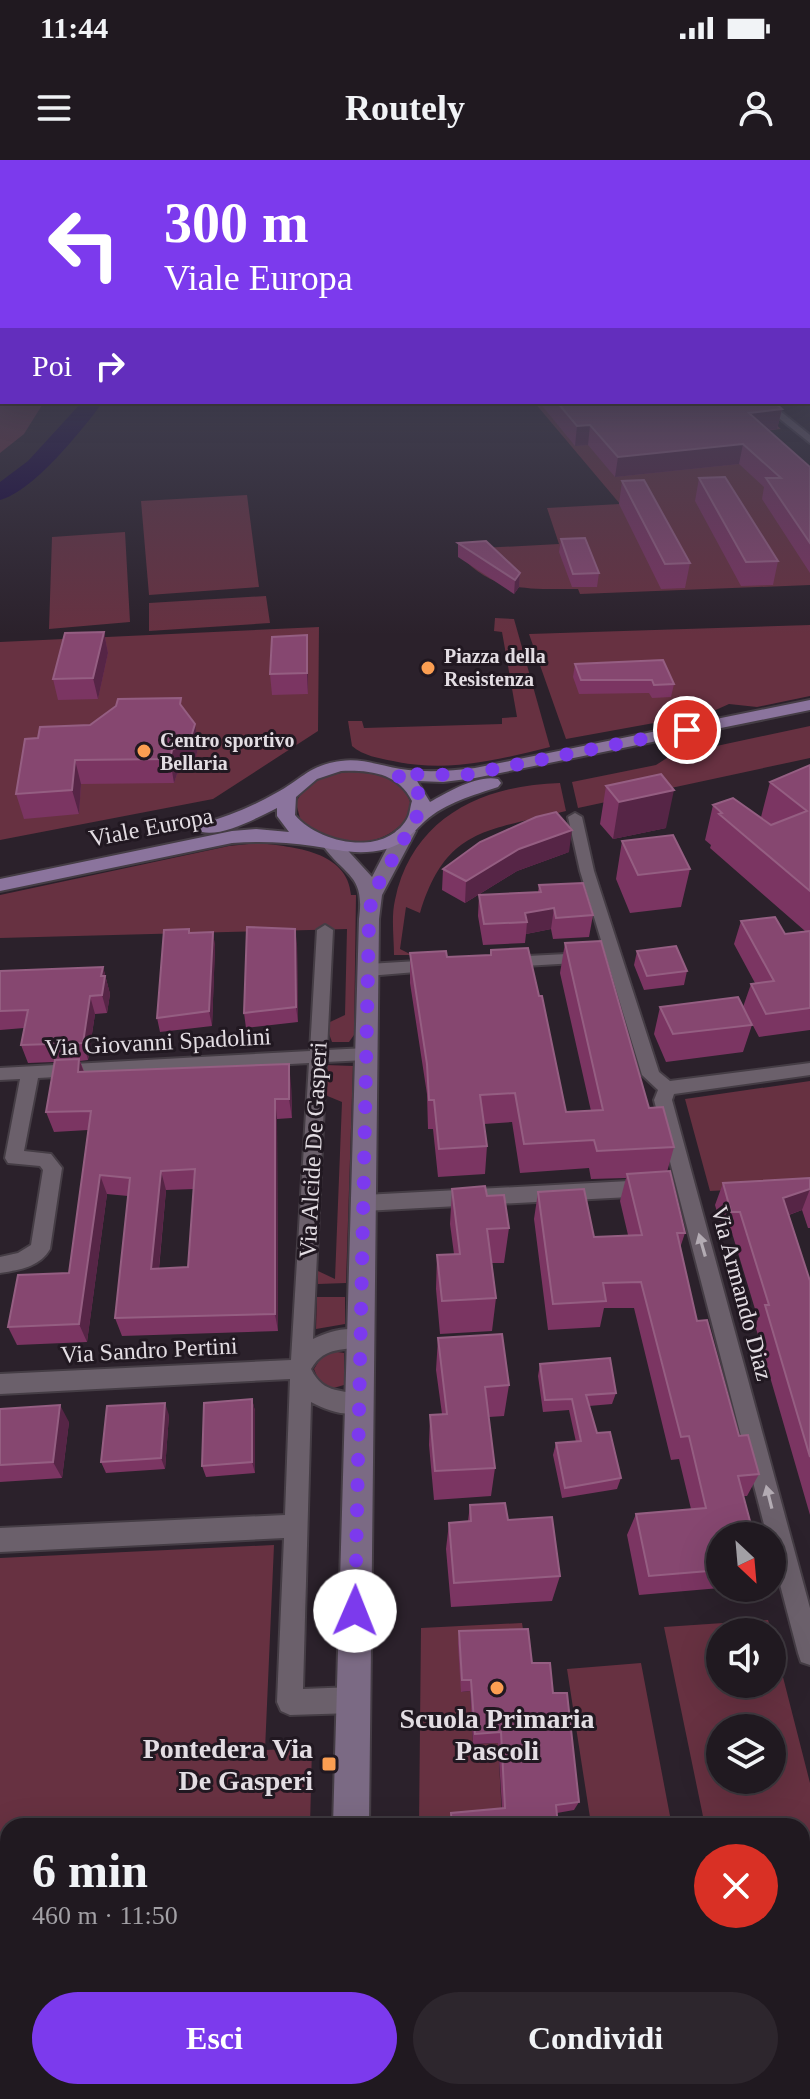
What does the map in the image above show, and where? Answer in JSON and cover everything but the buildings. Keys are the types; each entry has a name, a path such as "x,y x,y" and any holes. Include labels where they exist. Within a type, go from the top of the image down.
{"main road":[{"name":"Viale Europa","path":"0,871 221,825 247,816 287,795 303,779 330,768 363,766 396,774 465,775 810,705"},
{"name":"Viale Europa","path":"0,885 239,836 277,836 333,846 373,845 452,797 492,783 810,717"},
{"path":"396,774 418,793 421,809 412,824"},
{"path":"287,795 284,811 288,821 295,830 313,841"}],"street":[{"path":"575,817 612,956 651,1075 667,1088 810,1069"},
{"name":"Via Alcide De Gasperi","path":"351,1818 366,1054 372,895 412,824"},
{"path":"333,846 354,867 372,895"},
{"name":"Via Alcide De Gasperi","path":"325,930 301,1369 290,1702 353,1700"},
{"path":"486,963 612,956"},
{"path":"368,970 454,965"},
{"name":"Via Giovanni Spadolini","path":"0,1074 366,1054"},
{"path":"0,1265 23,1261 40,1249 53,1168 45,1159 7,1159 30,1073"},
{"name":"Via Armando Diaz","path":"667,1088 663,1100 810,1653"},
{"path":"364,1203 687,1187"},
{"path":"359,1404 316,1396 301,1369 305,1359 321,1343 333,1339 360,1338"},
{"name":"Via Sandro Pertini","path":"0,1384 301,1369"},
{"path":"0,1540 297,1526"}],"shaded area":[{"path":"578,454 770,454 810,491 810,585 580,594 578,589 529,588 499,582 485,576 461,555 462,549 559,544 547,508 620,504"},
{"path":"247,495 259,587 149,595 141,501"},
{"path":"125,532 130,622 49,629 52,537"},
{"path":"266,596 270,623 149,631 149,603"},
{"path":"495,618 514,619 550,747 491,760 433,766 377,758 352,746 348,721 362,721 364,728 502,724 502,718 517,717 502,632 494,631"},
{"path":"810,625 810,696 757,707 729,704 709,713 566,739 529,634"},
{"path":"319,627 318,731 213,799 0,840 0,642"},
{"path":"810,726 810,758 578,808 572,782 656,765 670,756"},
{"path":"348,772 377,775 402,788 411,806 400,826 378,839 353,843 329,839 301,822 296,803 305,790 324,778"},
{"path":"560,783 566,811 492,829 457,848 431,885 420,913 406,907 400,949 412,955 394,955 395,900 404,872 417,847 434,827 478,799 531,785"},
{"path":"259,843 302,850 330,860 348,880 351,895 356,895 354,1035 349,1042 332,1042 328,1031 330,1022 345,1015 347,929 0,938 0,895 229,846"},
{"path":"326,1065 353,1066 346,1283 318,1284 318,1271 335,1279 342,1102 325,1095"},
{"path":"810,1081 810,1186 710,1191 685,1099"},
{"path":"317,1297 345,1297 345,1324 316,1329"},
{"path":"332,1351 344,1353 344,1385 330,1389 320,1384 314,1369 323,1354"},
{"path":"274,1545 265,1750 312,1748 310,1818 0,1818 0,1558"},
{"path":"522,1623 525,1642 461,1692 470,1691 473,1744 498,1743 502,1817 419,1818 421,1628"},
{"path":"706,1624 706,1698 786,1698 786,1689 810,1783 810,1818 703,1818 664,1627"},
{"path":"641,1663 670,1816 590,1818 567,1669"}],"waterway":[{"path":"0,493 46,454"}],"place":[{"name":"Piazza della Resistenza","path":"428,668"},
{"name":"Centro sportivo Bellaria","path":"144,751"},
{"name":"Scuola Primaria Pascoli","path":"497,1688"},
{"name":"Pontedera Via De Gasperi","path":"329,1764"}],"route":[{"path":"355,1611 369,919 372,895 421,809 418,793 396,774 435,777 465,775 687,730"}]}
